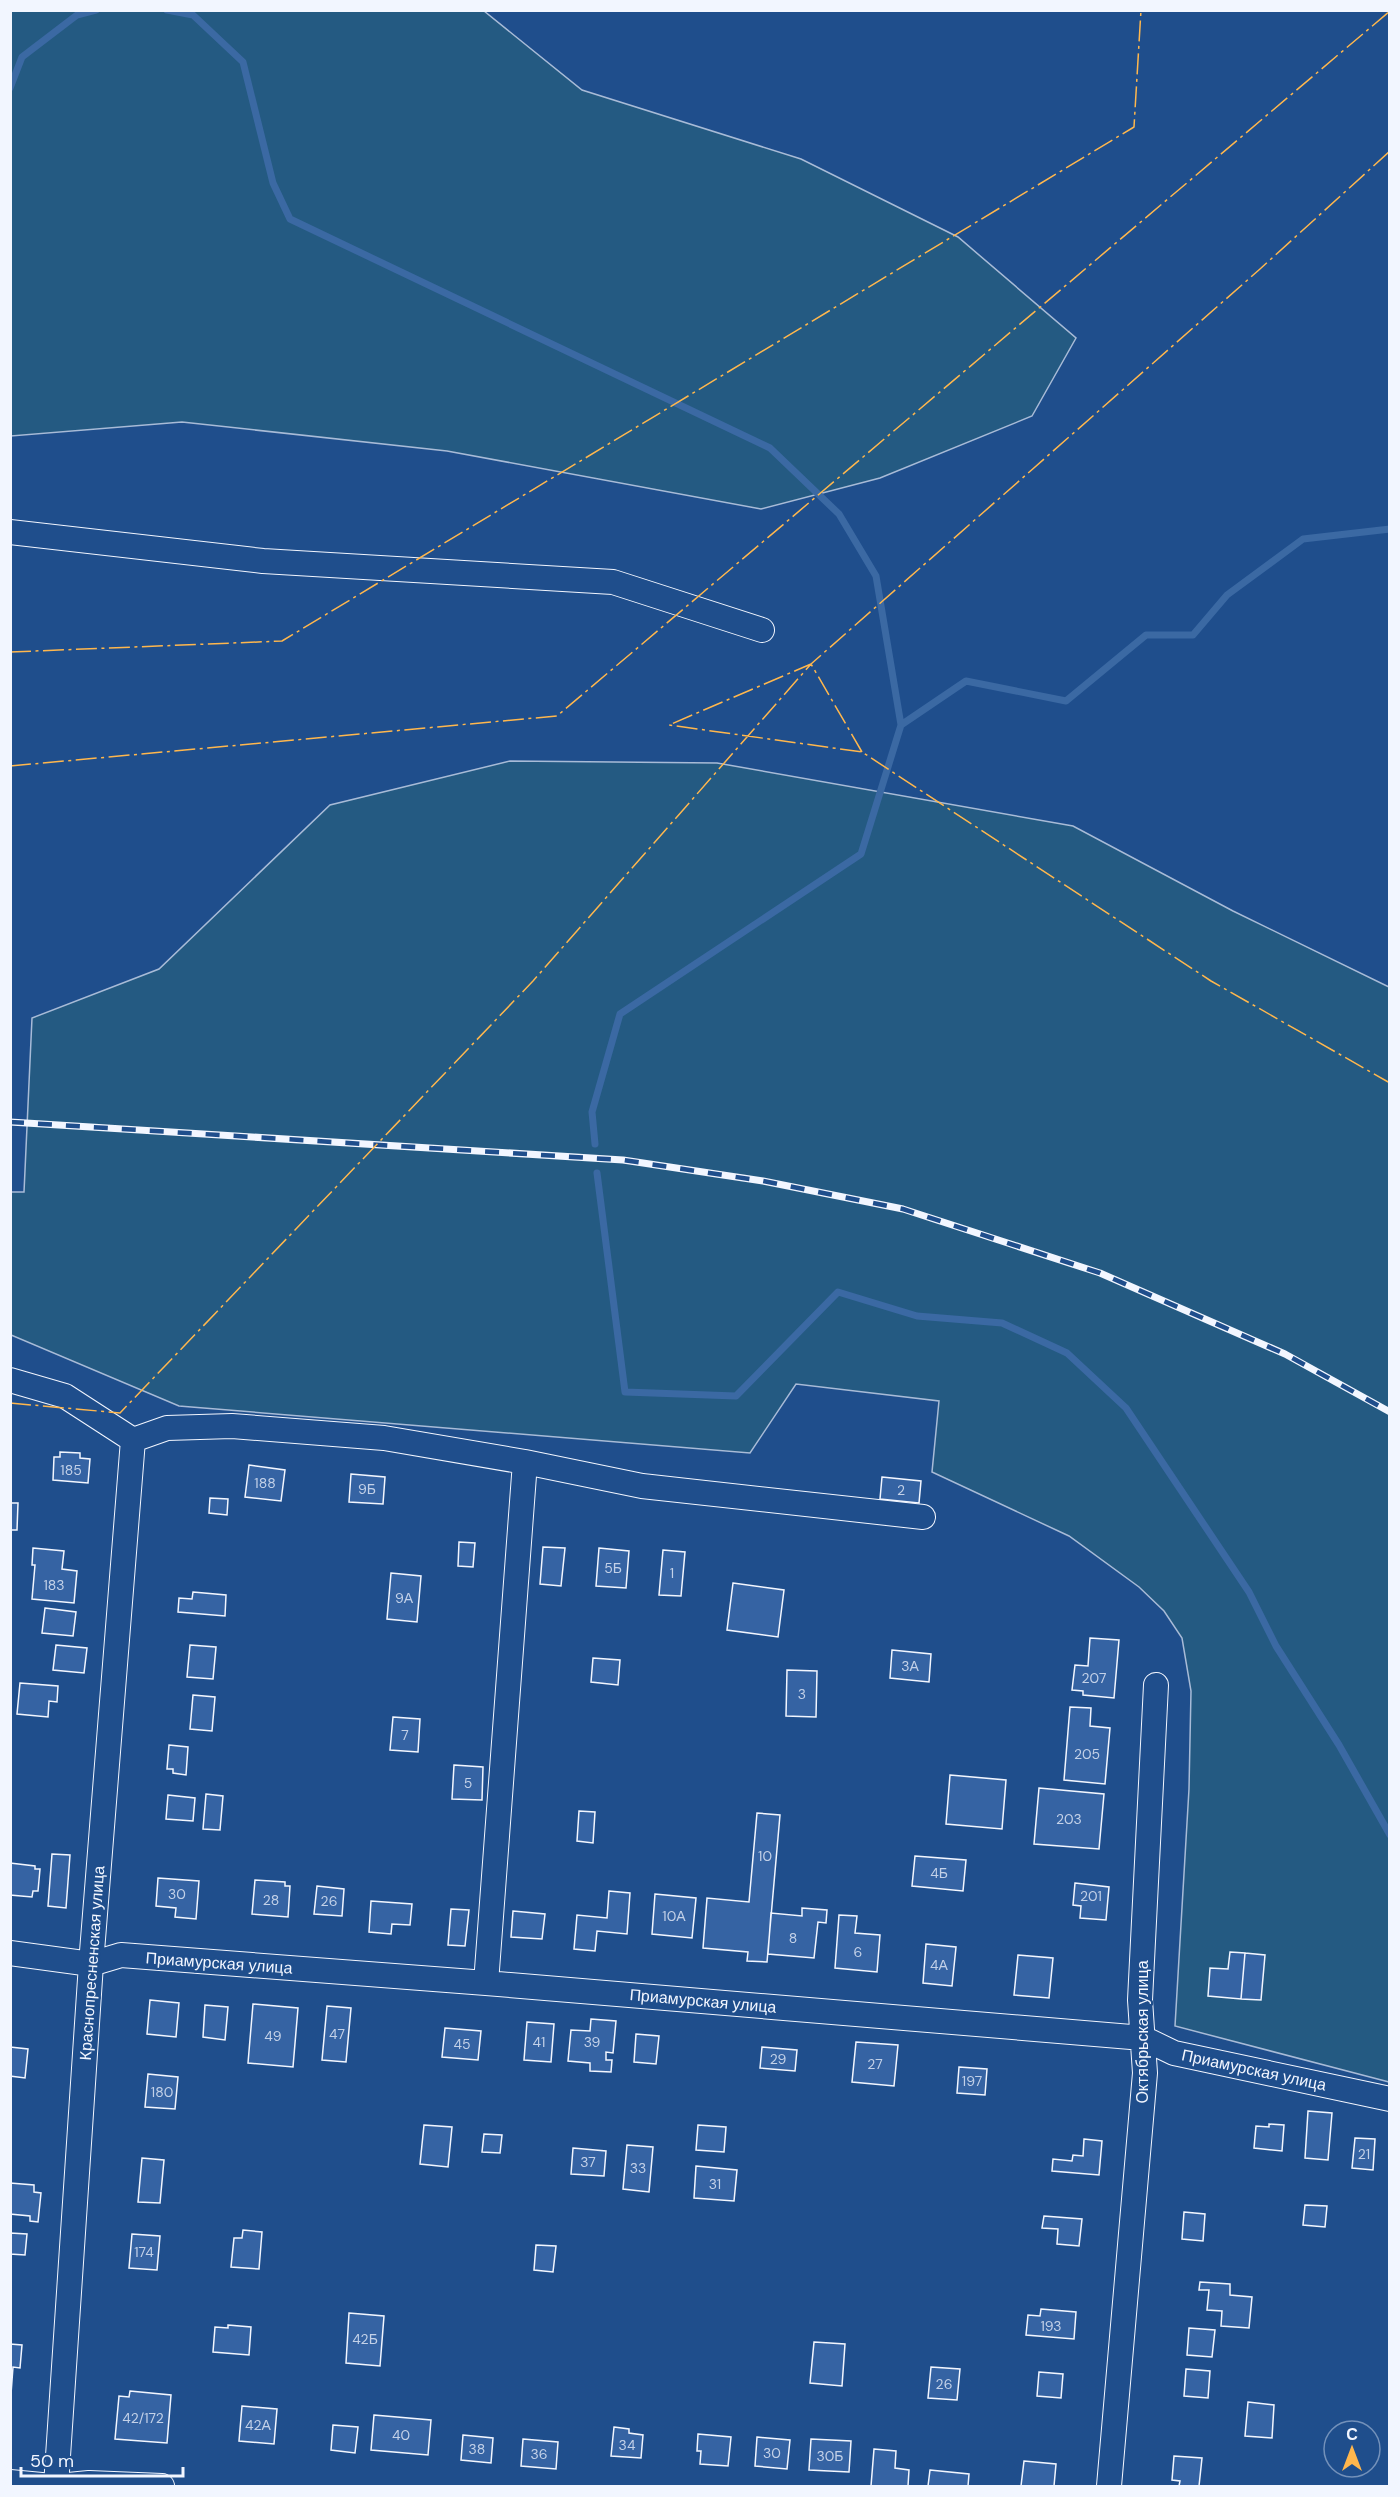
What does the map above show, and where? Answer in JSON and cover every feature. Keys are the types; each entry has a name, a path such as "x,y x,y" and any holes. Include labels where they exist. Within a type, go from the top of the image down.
{"street":[{"path":"10,532 263,561 613,582 762,630"},
{"path":"10,1380 65,1396 133,1440 167,1428 232,1426 384,1438 525,1462 642,1486 923,1517"},
{"name":"Краснопресненская улица","path":"55,2487 91,1964 133,1440"},
{"path":"486,1983 525,1462"},
{"name":"Октябрьская улица","path":"1109,2487 1145,2073 1140,2000 1156,1685"},
{"name":"Приамурская улица","path":"10,1953 91,1964 121,1955 1143,2038 1174,2053 1389,2099"},
{"path":"10,2482 55,2487 88,2482 162,2487"}],"shaded area":[{"path":"11,10 484,11 582,90 801,159 958,237 1076,338 1032,416 880,478 761,509 447,451 182,422 11,436"},
{"path":"510,761 717,763 1073,826 1233,911 1389,987 1389,2082 1175,2026 1189,1789 1191,1691 1182,1638 1164,1611 1139,1587 1069,1536 932,1472 939,1401 796,1384 750,1453 179,1406 11,1335 10,1192 24,1192 32,1018 159,969 330,805"}],"building":[{"path":"60,1452 80,1453 80,1458 90,1459 88,1483 53,1480 54,1457 60,1457"},
{"path":"249,1465 285,1470 281,1501 245,1497"},
{"path":"351,1474 385,1477 383,1504 349,1502"},
{"path":"882,1477 921,1481 919,1503 880,1499"},
{"path":"210,1498 228,1499 227,1515 209,1513"},
{"path":"10,1503 18,1503 17,1530 10,1530"},
{"path":"459,1542 475,1543 473,1567 458,1566"},
{"path":"543,1547 565,1548 561,1586 540,1584"},
{"path":"33,1548 64,1551 62,1569 77,1571 74,1603 32,1599 35,1565 32,1565"},
{"path":"599,1548 629,1551 626,1588 596,1586"},
{"path":"663,1550 685,1552 681,1596 659,1595"},
{"path":"391,1573 421,1576 417,1622 387,1619"},
{"path":"733,1583 784,1590 778,1637 727,1630"},
{"path":"193,1592 226,1595 225,1616 178,1612 179,1598 192,1599"},
{"path":"45,1608 76,1612 73,1636 42,1633"},
{"path":"1090,1638 1119,1640 1114,1698 1083,1695 1083,1691 1072,1690 1075,1665 1088,1666"},
{"path":"56,1645 87,1648 84,1673 53,1670"},
{"path":"190,1645 216,1647 213,1679 187,1677"},
{"path":"892,1650 931,1654 929,1682 890,1678"},
{"path":"593,1658 620,1660 618,1685 591,1682"},
{"path":"787,1670 817,1671 816,1717 786,1716"},
{"path":"20,1683 58,1686 57,1702 49,1701 48,1717 17,1714"},
{"path":"193,1695 215,1697 212,1731 190,1729"},
{"path":"1070,1707 1091,1708 1090,1726 1110,1728 1105,1784 1064,1780"},
{"path":"393,1717 420,1719 418,1752 390,1750"},
{"path":"169,1745 188,1747 186,1775 173,1773 173,1769 167,1769"},
{"path":"454,1765 483,1767 482,1800 452,1799"},
{"path":"950,1775 1006,1780 1002,1829 946,1824"},
{"path":"1039,1788 1104,1794 1099,1849 1034,1844"},
{"path":"206,1794 223,1796 220,1830 203,1829"},
{"path":"168,1795 195,1798 193,1821 166,1819"},
{"path":"579,1811 595,1812 593,1843 577,1841"},
{"path":"757,1813 780,1815 767,1962 747,1961 748,1952 703,1948 707,1898 749,1902"},
{"path":"52,1854 70,1855 66,1908 48,1906"},
{"path":"915,1856 966,1860 963,1891 912,1886"},
{"path":"10,1863 35,1866 35,1869 40,1869 38,1891 33,1891 32,1897 10,1895"},
{"path":"158,1878 199,1881 196,1919 175,1917 176,1908 156,1906"},
{"path":"255,1880 285,1882 285,1886 290,1886 288,1917 252,1914"},
{"path":"1075,1883 1109,1887 1106,1920 1080,1918 1081,1906 1073,1905"},
{"path":"317,1886 344,1889 342,1916 314,1914"},
{"path":"609,1891 630,1893 627,1934 597,1931 595,1951 574,1949 577,1915 607,1918"},
{"path":"655,1894 696,1898 692,1938 652,1934"},
{"path":"371,1901 412,1904 410,1925 392,1924 391,1934 369,1932"},
{"path":"802,1908 827,1910 826,1923 818,1922 814,1958 768,1954 771,1913 802,1916"},
{"path":"451,1909 469,1910 465,1946 448,1945"},
{"path":"513,1911 545,1914 542,1939 511,1937"},
{"path":"839,1915 857,1916 855,1933 880,1935 877,1972 835,1968"},
{"path":"926,1944 956,1947 952,1986 923,1983"},
{"path":"1230,1952 1245,1953 1241,1999 1208,1996 1210,1968 1228,1969"},
{"path":"1245,1953 1265,1955 1261,2000 1241,1999"},
{"path":"1018,1955 1053,1958 1049,1998 1014,1995"},
{"path":"150,2000 179,2003 176,2037 147,2034"},
{"path":"253,2004 298,2008 293,2067 248,2063"},
{"path":"205,2005 228,2007 225,2040 203,2037"},
{"path":"327,2006 351,2008 346,2062 322,2060"},
{"path":"591,2019 616,2021 613,2053 606,2052 606,2060 612,2060 611,2072 590,2071 590,2063 568,2061 571,2030 590,2031"},
{"path":"527,2022 554,2024 551,2062 524,2060"},
{"path":"445,2028 481,2031 478,2060 442,2057"},
{"path":"636,2034 659,2036 656,2064 634,2062"},
{"path":"856,2042 898,2045 894,2086 852,2082"},
{"path":"10,2047 28,2049 25,2078 10,2076"},
{"path":"762,2047 797,2050 795,2071 760,2068"},
{"path":"959,2067 987,2069 985,2095 957,2093"},
{"path":"148,2074 178,2077 175,2109 145,2107"},
{"path":"1308,2111 1332,2113 1328,2160 1305,2158"},
{"path":"1269,2124 1284,2125 1282,2151 1254,2148 1256,2126 1269,2127"},
{"path":"424,2125 452,2127 448,2167 420,2164"},
{"path":"698,2125 726,2127 724,2152 696,2150"},
{"path":"484,2134 502,2135 500,2153 482,2152"},
{"path":"1355,2138 1375,2139 1373,2170 1352,2168"},
{"path":"1084,2139 1102,2141 1099,2175 1052,2171 1053,2159 1072,2161 1073,2155 1083,2156"},
{"path":"627,2145 653,2147 649,2192 623,2189"},
{"path":"573,2148 606,2151 604,2176 571,2174"},
{"path":"142,2158 164,2160 160,2203 138,2202"},
{"path":"696,2166 737,2170 734,2201 694,2198"},
{"path":"10,2183 34,2185 34,2192 41,2193 38,2222 30,2221 30,2216 10,2214"},
{"path":"1305,2205 1327,2206 1325,2227 1303,2225"},
{"path":"1184,2212 1205,2214 1203,2241 1182,2239"},
{"path":"1044,2216 1082,2219 1079,2246 1057,2244 1058,2229 1042,2228"},
{"path":"243,2230 262,2232 259,2269 231,2267 234,2238 242,2238"},
{"path":"10,2233 27,2234 25,2255 10,2254"},
{"path":"132,2234 160,2236 157,2270 129,2268"},
{"path":"536,2245 556,2246 553,2272 534,2270"},
{"path":"1200,2282 1230,2284 1230,2295 1252,2297 1249,2328 1221,2326 1222,2311 1207,2310 1209,2290 1199,2290"},
{"path":"1041,2309 1076,2312 1074,2339 1026,2335 1028,2315 1040,2316"},
{"path":"349,2313 384,2316 380,2366 346,2363"},
{"path":"228,2325 251,2327 249,2355 213,2352 215,2327 228,2328"},
{"path":"1189,2328 1215,2330 1212,2357 1187,2355"},
{"path":"814,2342 845,2344 842,2386 810,2383"},
{"path":"10,2344 22,2345 20,2368 13,2367 11,2394"},
{"path":"931,2367 960,2369 957,2400 928,2398"},
{"path":"1186,2369 1210,2371 1208,2398 1184,2396"},
{"path":"1039,2372 1063,2374 1061,2398 1037,2396"},
{"path":"130,2391 171,2395 167,2443 115,2439 119,2396 129,2397"},
{"path":"1248,2402 1274,2405 1272,2438 1245,2436"},
{"path":"242,2406 277,2409 274,2444 239,2441"},
{"path":"374,2415 431,2420 428,2455 371,2450"},
{"path":"333,2425 358,2427 355,2453 331,2450"},
{"path":"614,2427 629,2429 629,2433 643,2435 641,2458 611,2456"},
{"path":"698,2434 731,2437 728,2466 700,2464 701,2451 697,2451"},
{"path":"463,2435 493,2438 491,2463 461,2460"},
{"path":"757,2437 790,2440 787,2469 755,2466"},
{"path":"523,2439 558,2442 556,2469 521,2466"},
{"path":"811,2439 851,2441 849,2472 809,2470"},
{"path":"874,2449 896,2451 895,2468 909,2470 908,2486 871,2486"},
{"path":"1174,2456 1202,2458 1199,2486 1179,2486 1180,2481 1172,2480"},
{"path":"1024,2461 1056,2464 1054,2486 1021,2486"},
{"path":"930,2470 969,2474 968,2486 928,2486"}],"waterway":[{"path":"10,88 22,57 77,15 96,10"},
{"path":"167,10 193,15 243,62 273,183 290,219 770,448 839,514 876,576 901,725 861,854 620,1014 592,1112 595,1144"},
{"path":"901,725 966,681 1066,701 1146,635 1193,635 1227,595 1303,539 1390,529"},
{"path":"597,1173 625,1392 736,1396 838,1292 917,1316 1002,1323 1067,1353 1126,1408 1249,1592 1276,1646 1339,1745 1390,1835"}],"railway":[{"path":"10,1122 623,1160 763,1181 903,1209 1100,1273 1285,1354 1390,1412"}],"power":[{"path":"10,652 282,641 1134,127 1141,10"},
{"path":"10,766 557,716 1390,11"},
{"path":"10,1403 120,1413 533,981 811,664 1260,269 1390,151"},
{"path":"862,752 811,664 669,725 862,752 1211,981 1390,1083"}]}
